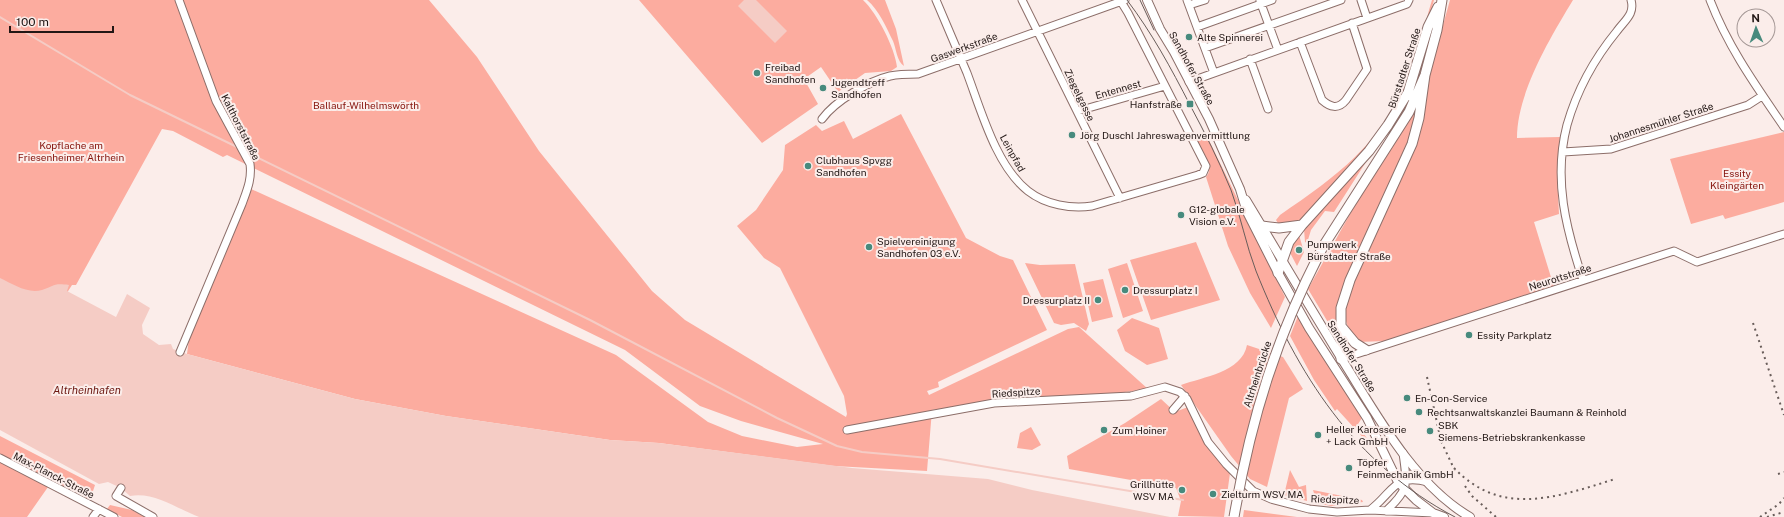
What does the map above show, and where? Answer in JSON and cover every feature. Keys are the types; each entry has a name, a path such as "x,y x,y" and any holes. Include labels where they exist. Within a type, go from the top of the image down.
{"main road":[{"name":"Bürstadter Straße","path":"1324,245 1388,143 1404,123 1425,75 1437,30 1442,0"},
{"name":"Bürstadter Straße","path":"1388,143 1409,91 1428,27 1442,0"},
{"path":"1341,359 1341,308 1350,280 1412,144 1419,118 1425,75"},
{"path":"1278,273 1288,242 1369,151 1388,125 1409,91"},
{"path":"1262,226 1279,228 1302,225"},
{"name":"Altrheinbrücke","path":"1234,517 1243,463 1261,393 1289,316 1324,245"},
{"path":"1340,325 1355,343 1366,350"}],"street":[{"name":"Kalthorststraße","path":"180,0 216,101 250,164 250,183 180,352"},
{"name":"Leinpfad","path":"936,0 989,130 1005,163 1016,180 1029,192 1043,199 1064,206 1079,208 1092,206 1198,176 1206,170 1205,162 1165,86"},
{"name":"Ziegelgasse","path":"1022,0 1120,198"},
{"name":"Gaswerkstraße","path":"822,119 829,110 877,80 891,76 918,74 1122,0"},
{"path":"1122,0 1165,86"},
{"name":"Sandhofer Straße","path":"1147,0 1160,29 1174,52 1209,119 1240,189 1341,359 1386,431 1403,453 1429,482 1452,504 1470,517"},
{"path":"1205,0 1188,3 1214,73"},
{"path":"1197,27 1260,2 1272,0"},
{"path":"1205,48 1341,0"},
{"path":"1361,0 1368,18"},
{"path":"1583,280 1566,227 1563,207 1561,174 1567,126 1578,93 1588,72 1600,52 1631,14 1633,7 1631,0"},
{"path":"1710,0 1731,48 1784,127"},
{"path":"1189,82 1368,18 1409,1"},
{"path":"1260,2 1278,50"},
{"path":"1300,42 1322,100 1330,107 1343,105 1367,69 1352,23"},
{"path":"1250,59 1268,109"},
{"name":"Entennest","path":"1078,111 1165,86"},
{"name":"Johannesmühler Straße","path":"1563,152 1611,149 1748,105 1762,96"},
{"name":"Sandhofer Straße","path":"1240,189 1247,212 1278,273 1309,328 1367,418 1402,481 1405,490 1433,513 1444,517"},
{"name":"Neurottstraße","path":"1341,359 1674,251 1697,262 1784,234"},
{"path":"1332,364 1341,359"},
{"name":"Riedspitze","path":"847,430 994,403 1131,396 1165,387 1174,389 1185,396 1208,442 1226,464 1253,491 1271,499 1309,509 1337,512 1370,510 1433,513"},
{"path":"1173,410 1185,396"},
{"path":"1403,453 1402,481 1429,482"},
{"name":"Max-Planck-Straße","path":"0,458 114,517"},
{"name":"Riedspitze","path":"1370,510 1382,501 1402,481"},
{"path":"121,488 116,496 153,517"},
{"path":"1386,511 1399,500 1405,490"},
{"name":"Max-Planck-Straße","path":"93,517 99,509"}],"green space":[{"path":"0,0 429,0 477,57 539,151 652,291 685,320 846,417 847,414 844,396 780,268 764,258 737,226 756,210 783,170 785,145 816,125 822,131 844,121 853,139 901,114 966,238 1000,256 1013,260 1047,330 938,382 939,387 927,391 929,395 1068,329 1079,327 1148,389 1102,395 993,401 932,410 927,471 834,466 659,443 610,440 446,416 355,399 187,354 190,331 251,189 616,355 708,422 742,436 797,447 823,444 741,421 700,406 625,350 227,155 223,157 173,131 162,129 76,285 72,285 63,299 32,293 0,281"},
{"name":"Freibad Sandhofen","path":"639,0 863,0 874,13 884,31 893,50 897,67 891,71 865,73 838,92 821,67 804,79 818,104 762,143"},
{"path":"867,0 885,0 896,29 904,66 898,58 893,41 882,19"},
{"path":"1432,0 1434,0 1418,59 1408,85 1377,137 1303,218 1296,223 1279,225 1276,220 1280,215 1339,172 1355,157 1384,122 1397,102 1412,69"},
{"path":"1450,0 1573,0 1536,66 1518,121 1517,138 1560,137 1557,175 1559,214 1534,222 1554,287 1385,341 1358,342 1348,326 1345,313 1346,306 1355,281 1417,142 1422,124 1431,68"},
{"path":"1419,97 1415,124 1406,150 1337,308 1335,334 1308,289 1354,207 1402,132"},
{"path":"1205,132 1285,297 1271,328 1250,293 1228,246 1206,177 1209,173 1208,162 1194,138"},
{"name":"Essity Kleingärten","path":"1784,132 1784,202 1725,219 1723,215 1691,224 1670,159"},
{"path":"1373,151 1334,212 1325,211 1311,230 1307,243 1305,242 1304,229"},
{"path":"1299,235 1304,252 1297,266 1288,249"},
{"path":"1196,242 1220,300 1151,320 1130,260"},
{"path":"1025,263 1040,265 1075,264 1089,324 1086,331 1074,323 1061,325 1054,323"},
{"name":"Dressurplatz I","path":"1127,263 1143,311 1123,318 1108,269"},
{"name":"Dressurplatz II","path":"1103,279 1113,317 1092,322 1083,283"},
{"path":"1298,316 1362,418 1358,424 1369,442 1366,441 1337,409 1335,411 1314,380 1290,336"},
{"path":"1132,318 1159,328 1168,359 1147,365 1125,351 1117,330"},
{"path":"1247,345 1283,357 1303,389 1289,398 1267,487 1250,479 1231,456 1181,385 1210,376 1230,367 1238,362 1244,354"},
{"path":"1161,399 1175,412 1188,407 1230,473 1224,517 1178,516 1181,501 1176,488 1069,469 1067,456 1125,423"},
{"path":"1031,427 1041,445 1032,450 1017,448 1020,433"},
{"path":"0,436 95,485 90,500 56,482 48,487 27,517 0,517"},
{"path":"1290,470 1299,487 1306,485 1307,501 1284,495"},
{"path":"1313,490 1362,500 1363,502 1331,506 1317,503"},
{"path":"110,505 132,510 145,517 122,517 107,509"},
{"path":"1244,510 1297,517 1243,517"}],"water":[{"path":"744,0 756,0 787,31 775,43 738,6"},
{"name":"Altrheinhafen","path":"0,278 20,288 31,291 42,290 56,285 69,285 67,291 116,317 127,294 150,308 142,325 143,334 159,345 171,344 173,349 187,354 355,399 446,416 610,440 659,443 852,468 988,479 1032,490 1170,517 199,517 156,498 139,495 130,496 121,488 108,482 99,484 0,430"}],"waterway":[{"path":"0,17 130,95 239,148"},
{"path":"246,152 590,320 777,418 837,446 862,452 940,459 1183,500"}],"tram line":[{"path":"1127,0 1161,51 1212,147 1231,190 1256,271 1272,309 1310,380 1333,413 1358,443 1387,471 1419,495 1455,517"},
{"path":"1140,0 1154,30"}],"railway":[{"path":"1753,323 1784,415"},
{"path":"1427,377 1441,441 1456,473"},
{"path":"1454,468 1472,483 1491,493 1510,498 1530,499 1550,497 1615,479"},
{"path":"1778,474 1784,472"},
{"path":"1465,486 1472,496 1496,517"},
{"path":"1760,517 1779,504 1784,498"},
{"path":"1767,517 1784,512"}],"place":[{"name":"Alte Spinnerei","path":"1189,37"},
{"name":"Freibad Sandhofen","path":"757,73"},
{"name":"Jugendtreff Sandhofen","path":"823,88"},
{"name":"Hanfstraße","path":"1190,104"},
{"name":"Jörg Duschl Jahreswagenvermittlung","path":"1072,135"},
{"name":"Clubhaus Spvgg Sandhofen","path":"808,166"},
{"name":"G12-globale Vision e.V.","path":"1181,215"},
{"name":"Spielvereinigung Sandhofen 03 e.V.","path":"869,247"},
{"name":"Pumpwerk Bürstadter Straße","path":"1299,250"},
{"name":"Dressurplatz I","path":"1125,290"},
{"name":"Dressurplatz II","path":"1098,300"},
{"name":"Essity Parkplatz","path":"1469,335"},
{"name":"En-Con-Service","path":"1407,398"},
{"name":"Rechtsanwaltskanzlei Baumann & Reinhold","path":"1419,412"},
{"name":"Zum Hoiner","path":"1104,430"},
{"name":"SBK Siemens-Betriebskrankenkasse","path":"1430,431"},
{"name":"Heller Karosserie + Lack GmbH","path":"1318,435"},
{"name":"Töpfer Feinmechanik GmbH","path":"1349,468"},
{"name":"Grillhütte WSV MA","path":"1182,490"},
{"name":"Zielturm WSV MA","path":"1213,494"}],"park label":[{"name":"Ballauf-Wilhelmswörth","path":"366,105"},
{"name":"Kopflache am Friesenheimer Altrhein","path":"71,150"}]}
